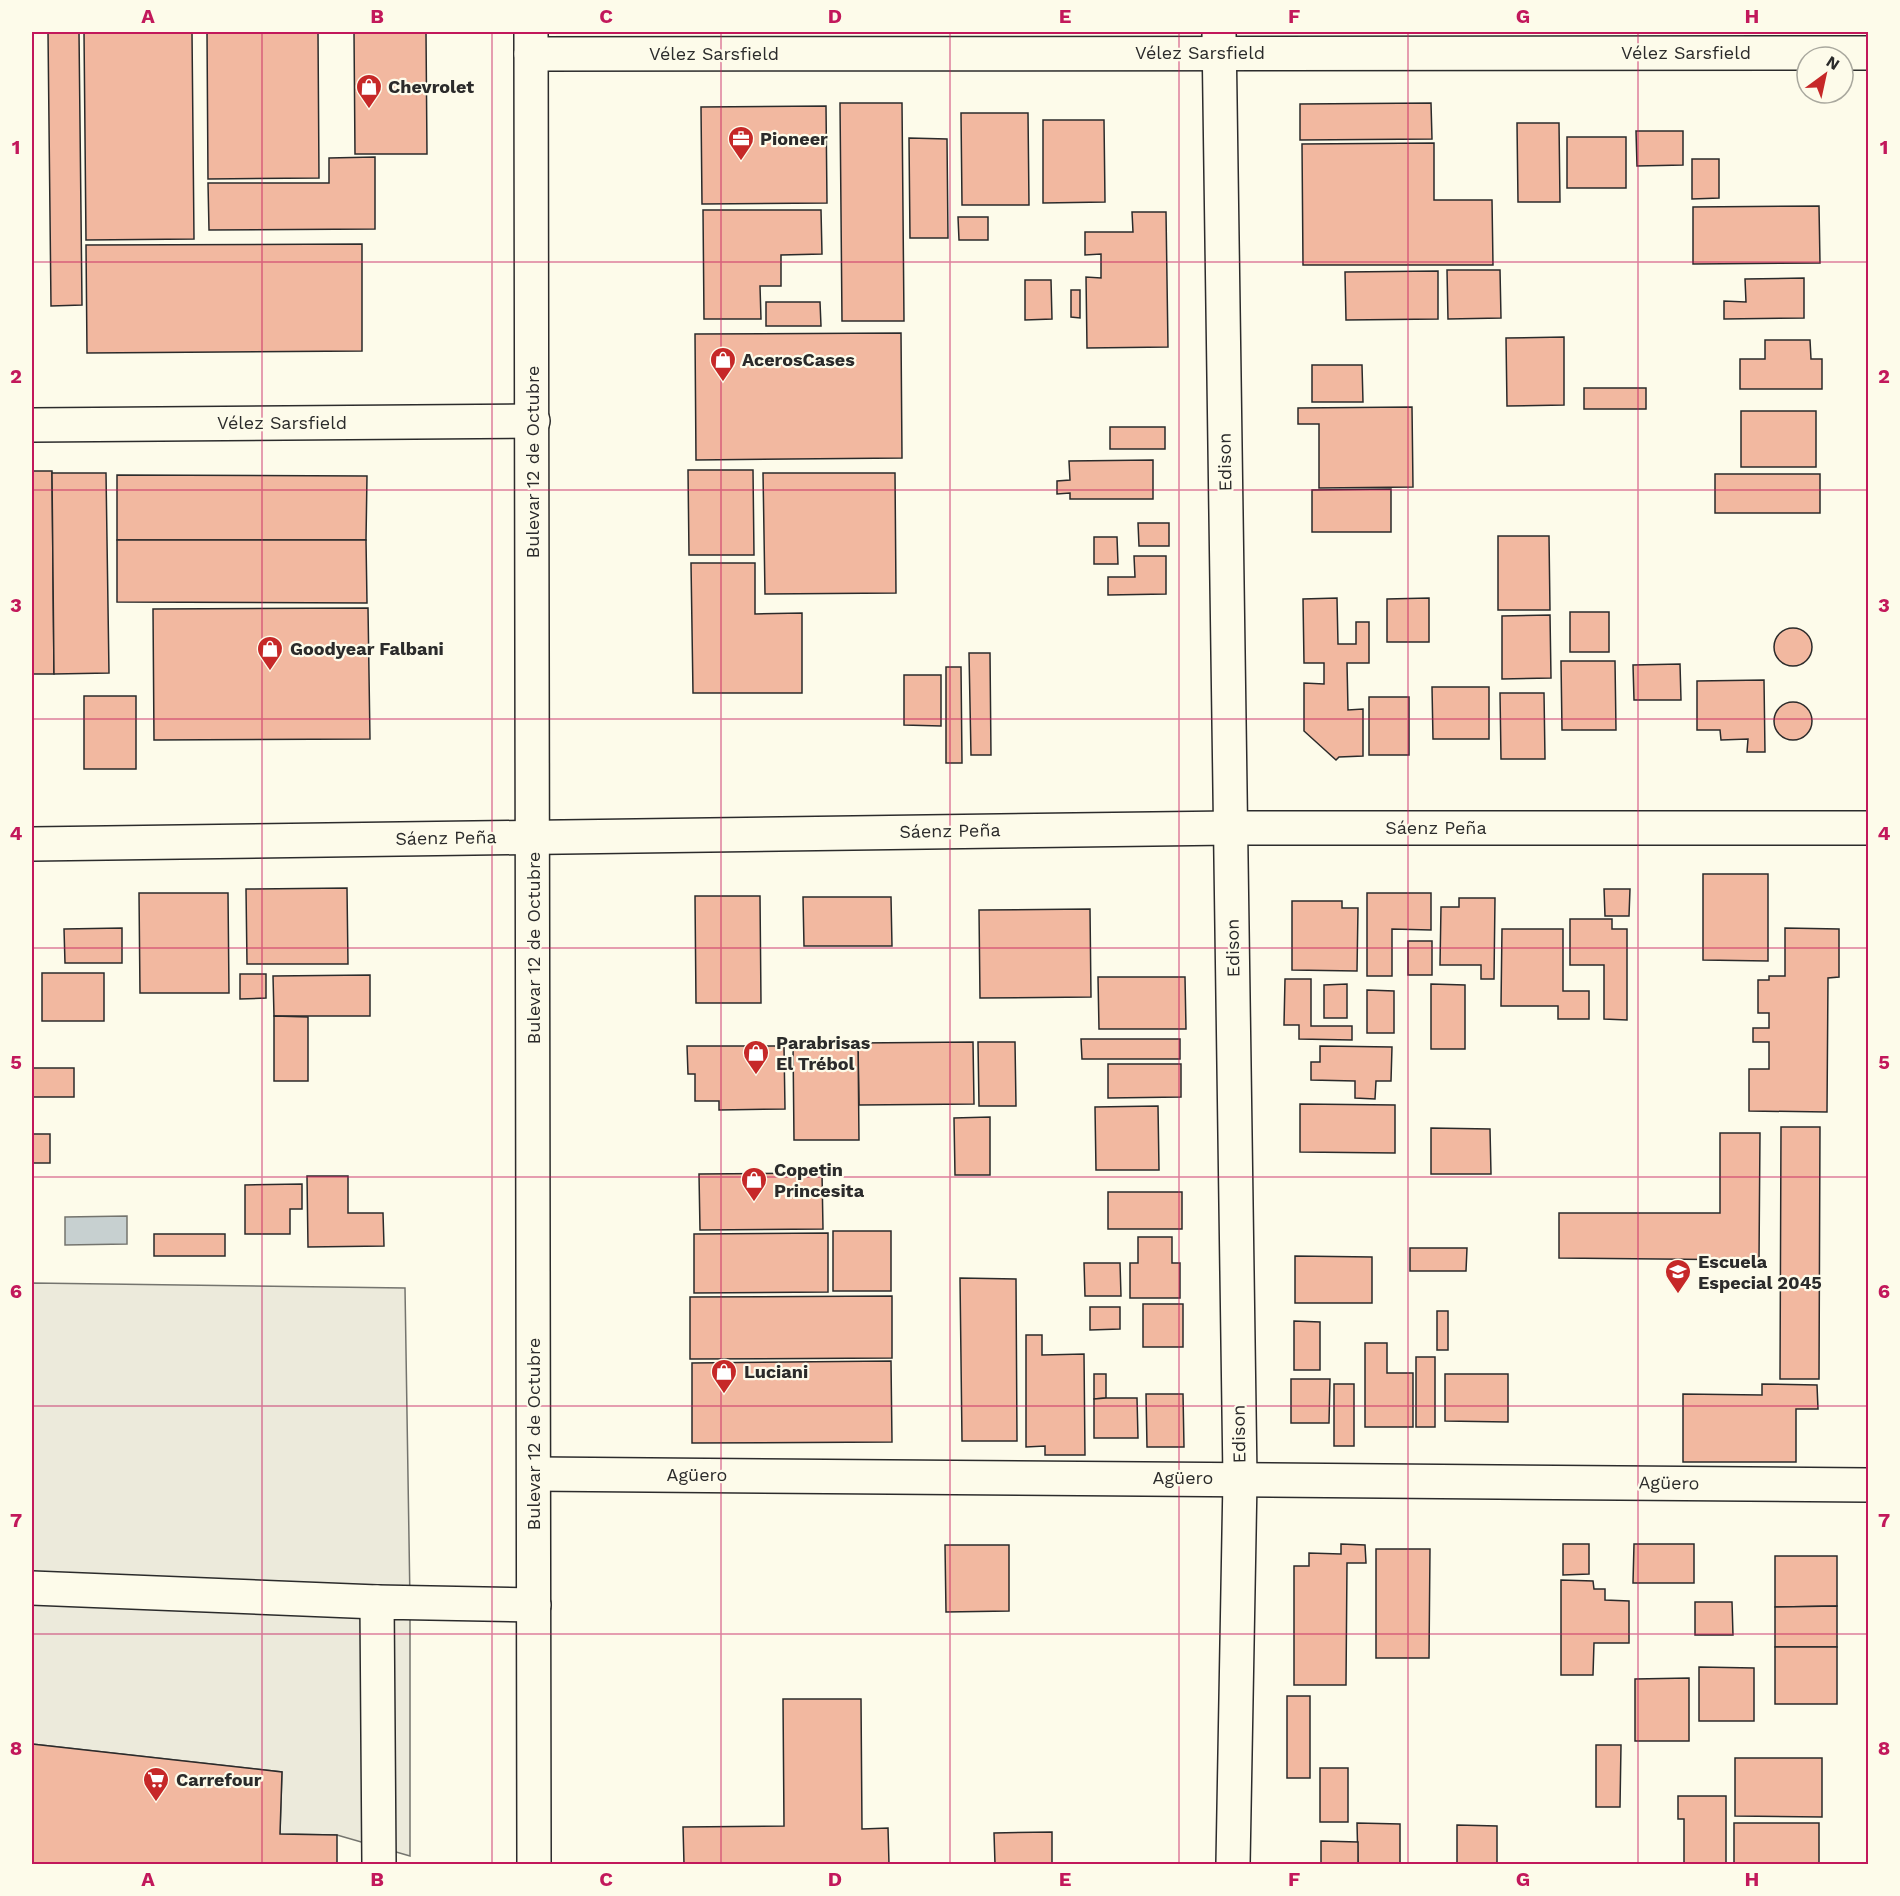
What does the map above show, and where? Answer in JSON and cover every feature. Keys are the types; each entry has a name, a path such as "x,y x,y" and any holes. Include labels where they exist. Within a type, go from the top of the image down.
{"main road":[{"name":"Vélez Sarsfield","path":"531,43 1219,42 1869,53"},
{"name":"Edison","path":"1219,42 1240,1479 1233,1864"},
{"name":"Bulevar 12 de Octubre","path":"531,43 534,1864"},
{"name":"Vélez Sarsfield","path":"32,425 533,421"},
{"name":"Sáenz Peña","path":"32,844 1231,828 1869,828"},
{"name":"Agüero","path":"534,1474 1869,1485"},
{"path":"32,1588 377,1602 534,1605"},
{"path":"377,1602 379,1864"}],"shaded area":[{"path":"127,1216 127,1244 65,1245 65,1217"},
{"path":"32,1283 405,1288 410,1602 410,1856 337,1835 280,1834 282,1772 32,1744"}],"building":[{"path":"48,32 79,32 82,305 51,306"},
{"path":"84,32 192,32 194,239 86,240"},
{"path":"207,32 318,32 319,178 208,179"},
{"path":"354,32 426,32 427,154 355,154"},
{"path":"840,103 902,103 904,321 842,321"},
{"path":"1431,103 1432,139 1300,140 1300,104"},
{"path":"826,106 827,203 702,204 701,107"},
{"path":"961,113 1028,113 1029,205 962,205"},
{"path":"1043,120 1104,120 1105,202 1043,203"},
{"path":"1517,123 1559,123 1560,202 1518,202"},
{"path":"1636,131 1683,131 1683,165 1637,166"},
{"path":"1567,137 1626,137 1626,188 1567,188"},
{"path":"909,138 947,139 948,238 910,238"},
{"path":"1434,143 1434,200 1492,200 1493,265 1303,265 1302,144"},
{"path":"375,157 375,229 209,230 208,183 329,183 329,158"},
{"path":"1692,159 1719,159 1719,198 1692,199"},
{"path":"1819,206 1820,263 1693,264 1693,207"},
{"path":"703,210 821,210 822,254 781,255 781,286 760,286 761,319 704,319"},
{"path":"1132,212 1166,212 1168,347 1087,348 1086,277 1101,278 1101,254 1085,255 1085,232 1133,232"},
{"path":"958,217 988,217 988,240 959,240"},
{"path":"362,244 362,351 87,353 86,245"},
{"path":"1447,270 1500,270 1501,318 1448,319"},
{"path":"1438,271 1438,319 1346,320 1345,272"},
{"path":"1804,278 1804,318 1724,319 1724,301 1746,302 1745,279"},
{"path":"1025,280 1051,280 1052,319 1025,320"},
{"path":"1071,290 1080,290 1080,318 1071,317"},
{"path":"766,302 820,302 821,326 766,326"},
{"path":"901,333 902,458 696,460 695,334"},
{"path":"1564,337 1564,405 1507,406 1506,338"},
{"path":"1765,340 1810,340 1811,359 1822,359 1822,389 1740,389 1740,359 1765,359"},
{"path":"1312,365 1362,365 1363,402 1312,402"},
{"path":"1584,388 1646,388 1646,409 1584,409"},
{"path":"1412,407 1413,487 1319,488 1319,424 1298,424 1298,408"},
{"path":"1741,411 1816,411 1816,467 1741,467"},
{"path":"1110,427 1165,427 1165,449 1110,449"},
{"path":"1153,460 1153,499 1070,499 1070,493 1057,494 1057,481 1070,480 1069,461"},
{"path":"688,470 753,470 754,555 689,555"},
{"path":"32,471 52,471 54,674 32,674"},
{"path":"52,473 106,473 109,673 54,674"},
{"path":"763,473 895,473 896,593 765,594"},
{"path":"1715,474 1820,474 1820,513 1715,513"},
{"path":"117,475 367,476 366,540 117,540"},
{"path":"1391,489 1391,532 1312,532 1312,490"},
{"path":"1138,523 1169,523 1169,546 1139,546"},
{"path":"1498,536 1549,536 1550,610 1498,610"},
{"path":"1094,537 1117,537 1118,564 1094,564"},
{"path":"117,540 366,540 367,603 117,602"},
{"path":"1134,556 1166,556 1166,594 1108,595 1108,577 1135,577"},
{"path":"691,563 755,563 755,614 802,613 802,693 693,693"},
{"path":"1337,598 1338,644 1356,644 1356,622 1369,622 1369,663 1347,663 1348,710 1363,709 1363,756 1339,757 1336,760 1304,731 1304,683 1324,684 1324,663 1304,663 1303,599"},
{"path":"1429,598 1429,642 1387,642 1387,599"},
{"path":"368,608 370,739 154,740 153,609"},
{"path":"1570,612 1609,612 1609,652 1570,652"},
{"path":"1550,615 1551,678 1502,679 1502,616"},
{"path":"1793,628 1800,629 1806,634 1811,640 1811,654 1806,660 1800,665 1793,666 1786,665 1780,660 1775,654 1774,647 1775,640 1780,634 1786,629"},
{"path":"969,653 990,653 991,755 971,755"},
{"path":"1561,661 1615,661 1616,730 1562,730"},
{"path":"1680,664 1681,700 1634,700 1633,665"},
{"path":"946,667 961,667 962,763 946,763"},
{"path":"904,675 941,675 941,726 904,725"},
{"path":"1764,680 1765,752 1747,752 1748,739 1721,740 1720,730 1697,730 1697,681"},
{"path":"1432,687 1489,687 1489,739 1433,739"},
{"path":"1500,693 1544,693 1545,759 1501,759"},
{"path":"84,696 136,696 136,769 84,769"},
{"path":"1369,697 1409,697 1409,755 1369,755"},
{"path":"1793,702 1800,703 1806,708 1811,714 1811,728 1806,734 1800,739 1793,740 1786,739 1780,734 1775,728 1774,721 1775,714 1780,708 1786,703"},
{"path":"1703,874 1768,874 1768,961 1703,960"},
{"path":"347,888 348,964 247,964 246,889"},
{"path":"1604,889 1630,889 1629,916 1605,916"},
{"path":"139,893 228,893 229,993 140,993"},
{"path":"1367,893 1431,893 1431,930 1392,929 1392,976 1367,976"},
{"path":"695,896 760,896 761,1003 696,1003"},
{"path":"803,897 891,897 892,946 804,946"},
{"path":"1459,898 1495,898 1494,979 1481,979 1481,965 1440,965 1441,907 1459,907"},
{"path":"1292,901 1342,901 1342,908 1358,908 1357,971 1292,970"},
{"path":"1090,909 1091,997 980,998 979,910"},
{"path":"1570,919 1612,919 1612,929 1627,929 1627,1020 1604,1019 1604,965 1570,965"},
{"path":"122,928 122,963 65,963 64,929"},
{"path":"1785,928 1839,929 1839,977 1828,978 1827,1112 1749,1111 1749,1069 1769,1069 1769,1042 1753,1042 1753,1028 1769,1028 1769,1013 1758,1013 1758,980 1769,980 1769,976 1785,976"},
{"path":"1502,929 1563,929 1563,991 1589,991 1589,1019 1558,1019 1558,1006 1501,1006"},
{"path":"1408,941 1432,941 1432,975 1408,975"},
{"path":"42,973 104,973 104,1021 42,1021"},
{"path":"240,974 266,974 266,998 240,999"},
{"path":"370,975 370,1016 274,1016 273,976"},
{"path":"1098,977 1185,977 1186,1029 1099,1029"},
{"path":"1285,979 1311,979 1311,1026 1352,1026 1352,1040 1299,1039 1299,1025 1284,1025"},
{"path":"1347,984 1347,1018 1324,1018 1324,985"},
{"path":"1431,984 1465,985 1465,1049 1431,1049"},
{"path":"1367,990 1394,991 1394,1033 1367,1033"},
{"path":"274,1016 308,1017 308,1081 274,1081"},
{"path":"1081,1039 1180,1039 1180,1059 1082,1059"},
{"path":"973,1042 974,1104 859,1105 858,1043"},
{"path":"978,1042 1015,1042 1016,1106 979,1106"},
{"path":"793,1043 858,1043 859,1140 794,1140"},
{"path":"687,1046 784,1046 785,1109 719,1110 719,1101 695,1101 695,1074 688,1074"},
{"path":"1320,1046 1392,1047 1391,1081 1376,1081 1375,1099 1355,1098 1355,1081 1311,1080 1311,1062 1320,1062"},
{"path":"1108,1064 1181,1064 1181,1097 1108,1098"},
{"path":"32,1068 74,1068 74,1097 32,1097"},
{"path":"1300,1104 1395,1105 1395,1153 1300,1152"},
{"path":"1158,1106 1159,1170 1096,1170 1095,1107"},
{"path":"990,1117 990,1175 955,1175 954,1118"},
{"path":"1781,1127 1820,1127 1819,1379 1780,1379"},
{"path":"1431,1128 1490,1129 1491,1174 1431,1174"},
{"path":"1720,1133 1760,1133 1759,1260 1559,1258 1559,1213 1720,1213"},
{"path":"32,1134 50,1134 50,1163 32,1163"},
{"path":"822,1173 823,1229 700,1230 699,1174"},
{"path":"307,1176 348,1176 348,1213 383,1213 384,1246 308,1247"},
{"path":"302,1184 302,1209 290,1209 290,1234 245,1234 245,1185"},
{"path":"1108,1192 1182,1192 1182,1229 1108,1229"},
{"path":"833,1231 891,1231 891,1291 833,1291"},
{"path":"828,1233 828,1292 694,1293 694,1234"},
{"path":"154,1234 225,1234 225,1256 154,1256"},
{"path":"1138,1237 1172,1237 1172,1263 1180,1263 1180,1298 1130,1298 1130,1263 1138,1263"},
{"path":"1410,1248 1467,1248 1466,1271 1410,1271"},
{"path":"1295,1256 1372,1257 1372,1303 1295,1303"},
{"path":"1084,1263 1120,1263 1121,1296 1085,1296"},
{"path":"960,1278 1016,1279 1017,1441 962,1441"},
{"path":"892,1296 892,1358 690,1359 690,1297"},
{"path":"1143,1304 1183,1304 1183,1347 1143,1347"},
{"path":"1090,1307 1120,1307 1120,1329 1090,1330"},
{"path":"1437,1311 1448,1311 1448,1350 1437,1350"},
{"path":"1294,1321 1320,1322 1320,1370 1294,1370"},
{"path":"1026,1335 1042,1335 1042,1355 1084,1354 1085,1455 1045,1455 1045,1446 1026,1447"},
{"path":"1365,1343 1387,1343 1387,1373 1413,1373 1413,1427 1365,1427"},
{"path":"1416,1357 1435,1357 1435,1427 1416,1427"},
{"path":"891,1361 892,1442 692,1443 692,1363"},
{"path":"1094,1374 1106,1374 1106,1398 1094,1399"},
{"path":"1445,1374 1508,1374 1508,1422 1445,1421"},
{"path":"1291,1379 1330,1379 1329,1423 1291,1423"},
{"path":"1334,1384 1354,1384 1354,1446 1334,1446"},
{"path":"1762,1384 1817,1385 1818,1409 1796,1409 1796,1462 1683,1462 1683,1394 1762,1395"},
{"path":"1146,1394 1183,1394 1184,1447 1147,1447"},
{"path":"1137,1398 1138,1438 1094,1438 1094,1399"},
{"path":"1341,1544 1365,1545 1366,1563 1347,1563 1346,1685 1294,1685 1294,1566 1309,1566 1309,1553 1341,1554"},
{"path":"1563,1544 1589,1544 1589,1574 1563,1575"},
{"path":"1634,1544 1694,1544 1694,1583 1633,1583"},
{"path":"945,1545 1009,1545 1009,1611 946,1612"},
{"path":"1376,1549 1430,1549 1429,1658 1376,1658"},
{"path":"1775,1556 1837,1556 1837,1606 1775,1607"},
{"path":"1561,1580 1593,1581 1594,1589 1605,1589 1605,1600 1629,1601 1629,1643 1594,1643 1593,1675 1561,1675"},
{"path":"1695,1602 1732,1602 1733,1635 1695,1635"},
{"path":"1837,1606 1837,1647 1775,1647 1775,1607"},
{"path":"1775,1647 1837,1647 1837,1704 1775,1704"},
{"path":"1699,1667 1754,1668 1754,1721 1699,1721"},
{"path":"1689,1678 1689,1741 1635,1741 1635,1679"},
{"path":"1287,1696 1310,1696 1310,1778 1287,1778"},
{"path":"783,1699 861,1699 862,1829 888,1828 889,1864 684,1864 683,1827 784,1826"},
{"name":"Carrefour","path":"32,1744 282,1772 280,1834 337,1835 337,1864 32,1864"},
{"path":"1596,1745 1621,1745 1620,1807 1596,1807"},
{"path":"1735,1758 1822,1758 1822,1817 1735,1816"},
{"path":"1320,1768 1348,1768 1348,1822 1320,1822"},
{"path":"1678,1796 1726,1796 1726,1864 1684,1864 1684,1819 1678,1819"},
{"path":"1357,1823 1400,1824 1400,1864 1358,1864"},
{"path":"1734,1823 1819,1823 1819,1864 1734,1864"},
{"path":"1457,1825 1497,1826 1497,1864 1457,1864"},
{"path":"1052,1832 1052,1864 995,1864 994,1833"},
{"path":"1321,1841 1358,1842 1358,1864 1321,1864"}],"place":[{"name":"Chevrolet","path":"369,110"},
{"name":"Pioneer","path":"741,162"},
{"name":"AcerosCases","path":"723,383"},
{"name":"Goodyear Falbani","path":"270,672"},
{"name":"Parabrisas El Trébol","path":"756,1076"},
{"name":"Copetin Princesita","path":"754,1203"},
{"name":"Escuela Especial 2045","path":"1678,1295"},
{"name":"Luciani","path":"724,1395"},
{"name":"Carrefour","path":"156,1803"}]}
